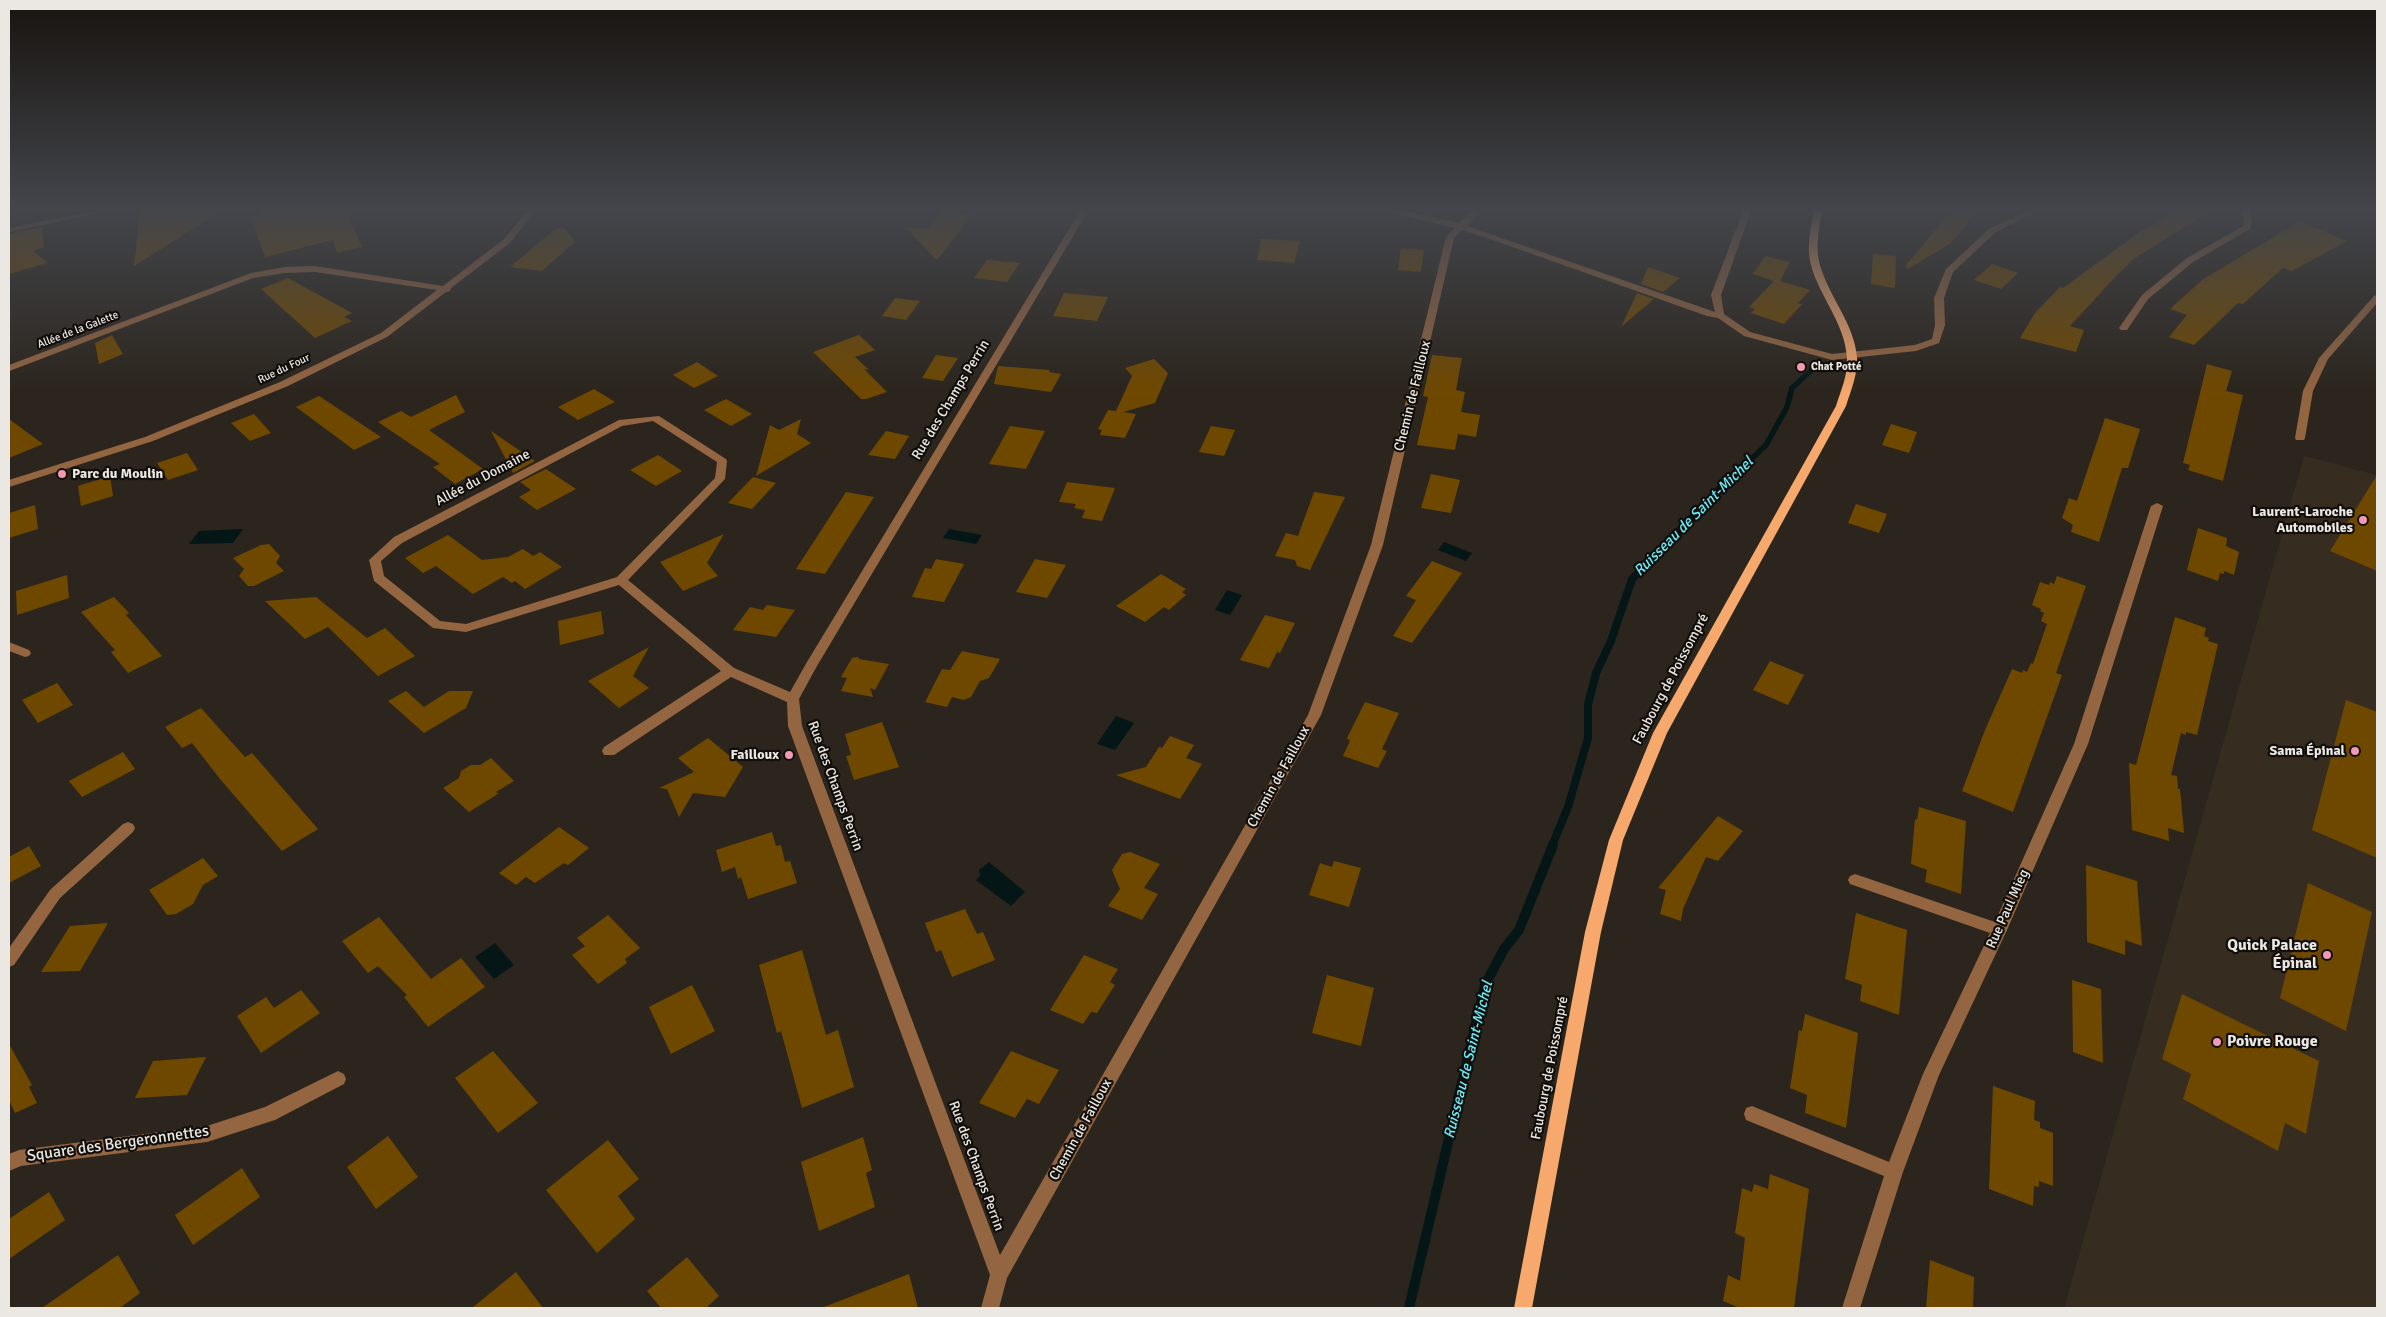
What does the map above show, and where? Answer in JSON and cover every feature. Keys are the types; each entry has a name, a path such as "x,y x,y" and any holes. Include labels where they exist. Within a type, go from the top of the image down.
{"main road":[{"name":"Faubourg de Poissompré","path":"1523,1308 1593,932 1616,840 1660,732 1841,406 1852,372 1852,356 1845,330 1819,272"}],"street":[{"name":"Allée de la Galette","path":"9,368 251,276 271,272"},
{"name":"Allée de la Galette","path":"346,272 446,289"},
{"name":"Rue du Four","path":"9,484 149,439 284,384 384,335 467,272"},
{"name":"Rue des Champs Perrin","path":"999,1276 795,726 793,699 816,657 1047,272"},
{"name":"Chemin de Failloux","path":"990,1308 999,1276 1314,715 1377,545 1442,272"},
{"path":"1597,272 1632,287 1720,316 1747,334 1832,357 1916,348 1936,341 1940,324 1939,298 1948,272"},
{"path":"1720,316 1716,295 1724,272"},
{"path":"2124,328 2145,297 2175,272"},
{"path":"2300,438 2308,391 2324,358 2377,298"},
{"name":"Allée du Domaine","path":"655,418 722,461 720,479 621,580 466,628 437,624 378,578 374,560 398,540 619,423 655,418"},
{"name":"Rue Paul Mieg","path":"1850,1308 1894,1172 1931,1074 1999,930 2081,744 2157,506"},
{"path":"621,580 730,671 793,699"},
{"path":"9,646 26,653"},
{"path":"609,751 730,671"},
{"path":"9,960 54,894 128,828"},
{"path":"1855,880 1999,930"},
{"name":"Square des Bergeronnettes","path":"9,1163 19,1158 206,1134 269,1114 338,1079"},
{"path":"1752,1114 1894,1172"}],"shaded area":[{"path":"2304,456 2377,475 2377,1308 2064,1308"},
{"path":"243,529 233,543 189,544 199,531"},
{"path":"949,529 982,535 976,544 943,538"},
{"path":"1444,542 1472,553 1466,561 1438,550"},
{"path":"1227,590 1242,595 1230,615 1215,610"},
{"path":"1116,716 1134,723 1115,750 1097,744"},
{"path":"989,862 1025,892 1011,906 976,880 980,876 979,870"},
{"path":"495,943 514,965 494,979 475,957"}],"building":[{"path":"978,272 1014,272 1007,282 974,278"},
{"path":"1646,272 1664,272 1680,278 1663,292 1641,284"},
{"path":"1784,272 1780,281 1810,290 1798,303 1802,304 1784,324 1751,313 1755,309 1749,307 1774,281 1753,274"},
{"path":"1872,272 1895,272 1895,288 1871,284"},
{"path":"1982,272 2018,273 2001,289 1974,280"},
{"path":"2084,272 2120,272 2070,326 2084,330 2076,352 2020,338 2035,313 2060,287 2063,288"},
{"path":"2215,272 2278,272 2243,304 2238,303 2194,345 2169,337 2187,315 2170,309 2202,280"},
{"path":"288,278 352,313 344,317 352,321 315,338 261,289"},
{"path":"1064,293 1108,297 1097,321 1053,316"},
{"path":"1637,293 1654,299 1621,327"},
{"path":"895,298 920,301 906,320 882,316"},
{"path":"112,335 123,354 99,364 95,343"},
{"path":"859,335 875,350 855,357 869,370 864,369 887,392 866,399 861,399 813,352"},
{"path":"936,355 958,358 943,381 922,378"},
{"path":"1432,355 1462,358 1456,390 1465,392 1461,412 1480,415 1476,437 1458,434 1455,450 1417,445 1428,397 1423,396"},
{"path":"1154,359 1168,373 1155,403 1123,412 1136,414 1125,438 1100,435 1102,430 1098,429 1108,410 1116,411 1132,376 1125,368"},
{"path":"697,362 718,376 694,388 673,375"},
{"path":"2207,364 2232,371 2226,391 2243,395 2223,481 2188,470 2190,465 2183,463"},
{"path":"998,366 1050,370 1049,372 1061,374 1051,392 994,384"},
{"path":"594,389 615,402 578,420 558,407"},
{"path":"456,395 465,412 429,430 483,469 455,484 433,467 440,464 378,422 401,411 411,417"},
{"path":"319,396 381,437 354,450 296,407"},
{"path":"726,399 752,414 731,426 704,410"},
{"path":"254,414 271,433 250,441 231,423"},
{"path":"2105,418 2140,429 2128,468 2122,468 2099,542 2071,532 2073,525 2062,518 2069,498 2077,501"},
{"path":"9,419 43,444 9,458"},
{"path":"801,419 797,434 811,443 756,476 770,425 779,430"},
{"path":"1891,424 1917,432 1909,453 1882,445"},
{"path":"1010,426 1045,431 1026,469 989,464"},
{"path":"1211,426 1235,430 1224,456 1199,452"},
{"path":"491,431 535,461 513,473"},
{"path":"886,431 909,436 895,459 868,455"},
{"path":"187,453 198,470 168,480 157,463"},
{"path":"658,455 682,471 656,486 630,470"},
{"path":"546,469 576,489 537,510 519,497 531,490 520,482"},
{"path":"1431,474 1460,480 1451,513 1421,508"},
{"name":"Laurent-Laroche Automobiles","path":"2377,475 2377,571 2330,551"},
{"path":"110,476 113,496 81,506 78,486"},
{"path":"753,477 776,483 752,509 728,503"},
{"path":"1067,482 1115,488 1102,521 1082,518 1085,510 1074,508 1076,504 1059,502"},
{"path":"846,492 874,497 825,574 796,569"},
{"path":"1314,492 1345,497 1310,570 1297,566 1295,560 1275,556 1286,533 1298,536"},
{"path":"1856,504 1887,514 1879,533 1848,523"},
{"path":"35,505 38,529 9,538 9,513"},
{"path":"2198,528 2227,538 2226,546 2239,552 2234,575 2224,571 2224,574 2220,573 2218,581 2187,570"},
{"path":"724,534 707,563 718,576 683,591 660,562"},
{"path":"448,535 482,560 508,557 523,549 533,556 540,552 562,567 525,589 515,581 512,583 503,577 473,594 436,566 423,573 405,558"},
{"path":"269,544 280,556 276,563 284,571 254,586 248,586 239,576 244,569 233,558 261,545"},
{"path":"936,559 964,564 944,602 912,597 925,568 931,569"},
{"path":"1035,559 1066,565 1047,598 1016,592"},
{"path":"1432,561 1462,573 1412,643 1393,636 1416,600 1406,596"},
{"path":"1161,574 1186,589 1182,592 1186,595 1169,610 1164,607 1145,622 1116,606"},
{"path":"67,575 69,598 17,615 16,591"},
{"path":"2057,576 2086,586 2056,673 2062,675 2013,812 1962,791 1985,730 2012,669 2022,673 2023,670 2027,672 2031,663 2033,664 2047,624 2041,621 2044,613 2040,611 2041,609 2032,605 2040,582 2049,585 2050,582 2054,584"},
{"path":"114,597 129,613 126,615 162,656 128,673 111,652 115,650 81,612"},
{"path":"316,597 367,638 385,628 415,656 378,676 328,627 305,639 265,601"},
{"path":"767,605 795,610 776,637 733,630 750,607 763,610"},
{"path":"601,611 604,634 560,645 558,621"},
{"path":"1265,615 1295,623 1280,653 1277,652 1269,668 1240,660"},
{"path":"2175,617 2206,628 2204,636 2209,638 2208,641 2218,644 2197,735 2186,732 2186,735 2181,733 2171,775 2177,776 2178,789 2180,789 2184,833 2168,828 2169,841 2132,830 2129,763 2136,765"},
{"path":"649,647 633,676 649,688 619,708 588,681"},
{"path":"962,651 1000,659 989,678 980,681 971,697 964,700 952,697 947,707 925,702 942,669 950,670"},
{"path":"858,657 859,659 889,664 875,690 870,688 873,697 841,691 847,678 841,677 852,658"},
{"path":"1770,661 1804,675 1788,705 1753,690"},
{"path":"57,683 73,705 38,723 22,700"},
{"path":"406,691 424,707 449,691 473,691 466,708 424,733 388,701"},
{"name":"Sama Épinal","path":"2346,700 2377,712 2377,858 2312,830"},
{"path":"1365,702 1399,713 1382,749 1387,751 1378,768 1343,756 1350,741 1347,738"},
{"path":"201,708 245,757 252,753 318,829 282,851 220,779 192,743 182,748 165,727"},
{"path":"882,722 899,767 854,780 846,756 851,755 845,734"},
{"path":"1170,736 1194,745 1186,758 1202,764 1180,799 1116,775 1146,767 1159,747 1162,748"},
{"path":"708,738 743,767 725,797 693,793 679,817 667,789 659,788 694,772 678,758"},
{"path":"123,752 135,769 82,797 69,781"},
{"path":"491,758 514,781 496,792 498,794 469,812 443,788 459,778 461,771 471,765 480,765"},
{"path":"1919,807 1966,821 1961,894 1925,882 1927,870 1911,864 1915,819 1917,820"},
{"path":"1718,816 1743,831 1718,861 1706,857 1683,909 1681,921 1660,914 1666,890 1658,888"},
{"path":"559,827 589,848 568,865 564,863 535,883 526,877 516,885 499,873"},
{"path":"772,832 776,846 781,845 785,862 790,861 797,883 748,899 741,877 738,879 735,867 722,872 716,850"},
{"path":"29,846 41,866 9,883 9,857"},
{"path":"1130,852 1160,864 1144,888 1158,894 1142,920 1108,906 1120,889 1112,870 1122,854"},
{"path":"203,858 218,876 203,885 193,904 176,914 167,915 149,890"},
{"path":"1334,861 1361,868 1349,907 1309,895 1320,863 1332,867"},
{"path":"2086,865 2137,881 2142,946 2125,940 2125,955 2087,942"},
{"name":"Quick Palace Épinal","path":"2308,883 2372,912 2346,1031 2280,998"},
{"path":"965,909 977,934 983,932 995,960 952,977 941,950 936,952 925,923"},
{"path":"1856,913 1907,930 1899,1015 1860,1001 1862,985 1845,979"},
{"path":"608,915 640,948 625,959 627,963 598,984 572,955 585,946 577,938"},
{"path":"379,917 431,979 461,958 485,987 428,1027 404,997 407,995 378,966 368,973 342,941"},
{"path":"108,923 80,971 41,972 70,926"},
{"path":"802,950 826,1035 838,1030 854,1087 802,1108 781,1031 777,1033 759,965"},
{"path":"1084,955 1118,969 1110,982 1115,985 1097,1013 1091,1012 1083,1024 1050,1010"},
{"path":"1327,975 1374,988 1361,1046 1312,1033"},
{"path":"2072,980 2101,989 2103,1063 2073,1052"},
{"path":"692,985 715,1031 671,1054 649,1007"},
{"path":"301,990 320,1013 261,1053 237,1016 266,997 274,1008"},
{"name":"Poivre Rouge","path":"2182,994 2319,1061 2306,1134 2285,1123 2278,1151 2183,1099 2191,1074 2162,1059"},
{"path":"1805,1014 1858,1033 1846,1128 1805,1113 1807,1095 1790,1088 1799,1030 1802,1031"},
{"path":"9,1044 32,1085 29,1087 37,1103 15,1113 9,1100"},
{"path":"493,1051 538,1103 498,1133 455,1078"},
{"path":"1011,1051 1059,1070 1039,1104 1027,1099 1015,1118 979,1103"},
{"path":"206,1057 187,1095 135,1098 153,1061"},
{"path":"1993,1086 2035,1101 2034,1120 2040,1122 2040,1128 2053,1133 2053,1186 2039,1181 2039,1187 2034,1186 2033,1206 1989,1189"},
{"path":"388,1136 418,1177 376,1209 347,1167"},
{"path":"863,1137 872,1170 866,1173 875,1207 819,1231 801,1162"},
{"path":"608,1140 639,1179 618,1196 635,1219 597,1253 546,1190"},
{"path":"242,1168 260,1197 193,1245 175,1215"},
{"path":"1770,1174 1809,1189 1794,1308 1740,1308 1723,1301 1728,1275 1740,1281 1745,1238 1735,1233 1742,1188 1752,1192 1754,1184 1768,1189"},
{"path":"49,1192 65,1220 9,1259 9,1219"},
{"path":"118,1255 140,1293 120,1308 42,1308"},
{"path":"687,1257 719,1296 706,1308 661,1308 647,1291"},
{"path":"1930,1260 1974,1277 1973,1308 1926,1308"},
{"path":"516,1272 543,1308 472,1308"},
{"path":"909,1274 918,1308 824,1307"}],"waterway":[{"name":"Ruisseau de Saint-Michel","path":"1723,486 1766,445 1787,407 1792,388 1815,367"},
{"name":"Ruisseau de Saint-Michel","path":"1552,846 1568,807 1588,738 1588,705 1596,673 1611,641 1632,579 1723,486"},
{"name":"Ruisseau de Saint-Michel","path":"1409,1308 1485,985 1504,949 1519,930 1553,845"}],"place":[{"name":"Chat Potté","path":"1801,367"},
{"name":"Parc du Moulin","path":"62,474"},
{"name":"Laurent-Laroche Automobiles","path":"2363,520"},
{"name":"Sama Épinal","path":"2355,751"},
{"name":"Failloux","path":"789,755"},
{"name":"Quick Palace Épinal","path":"2327,955"},
{"name":"Poivre Rouge","path":"2217,1042"}]}
